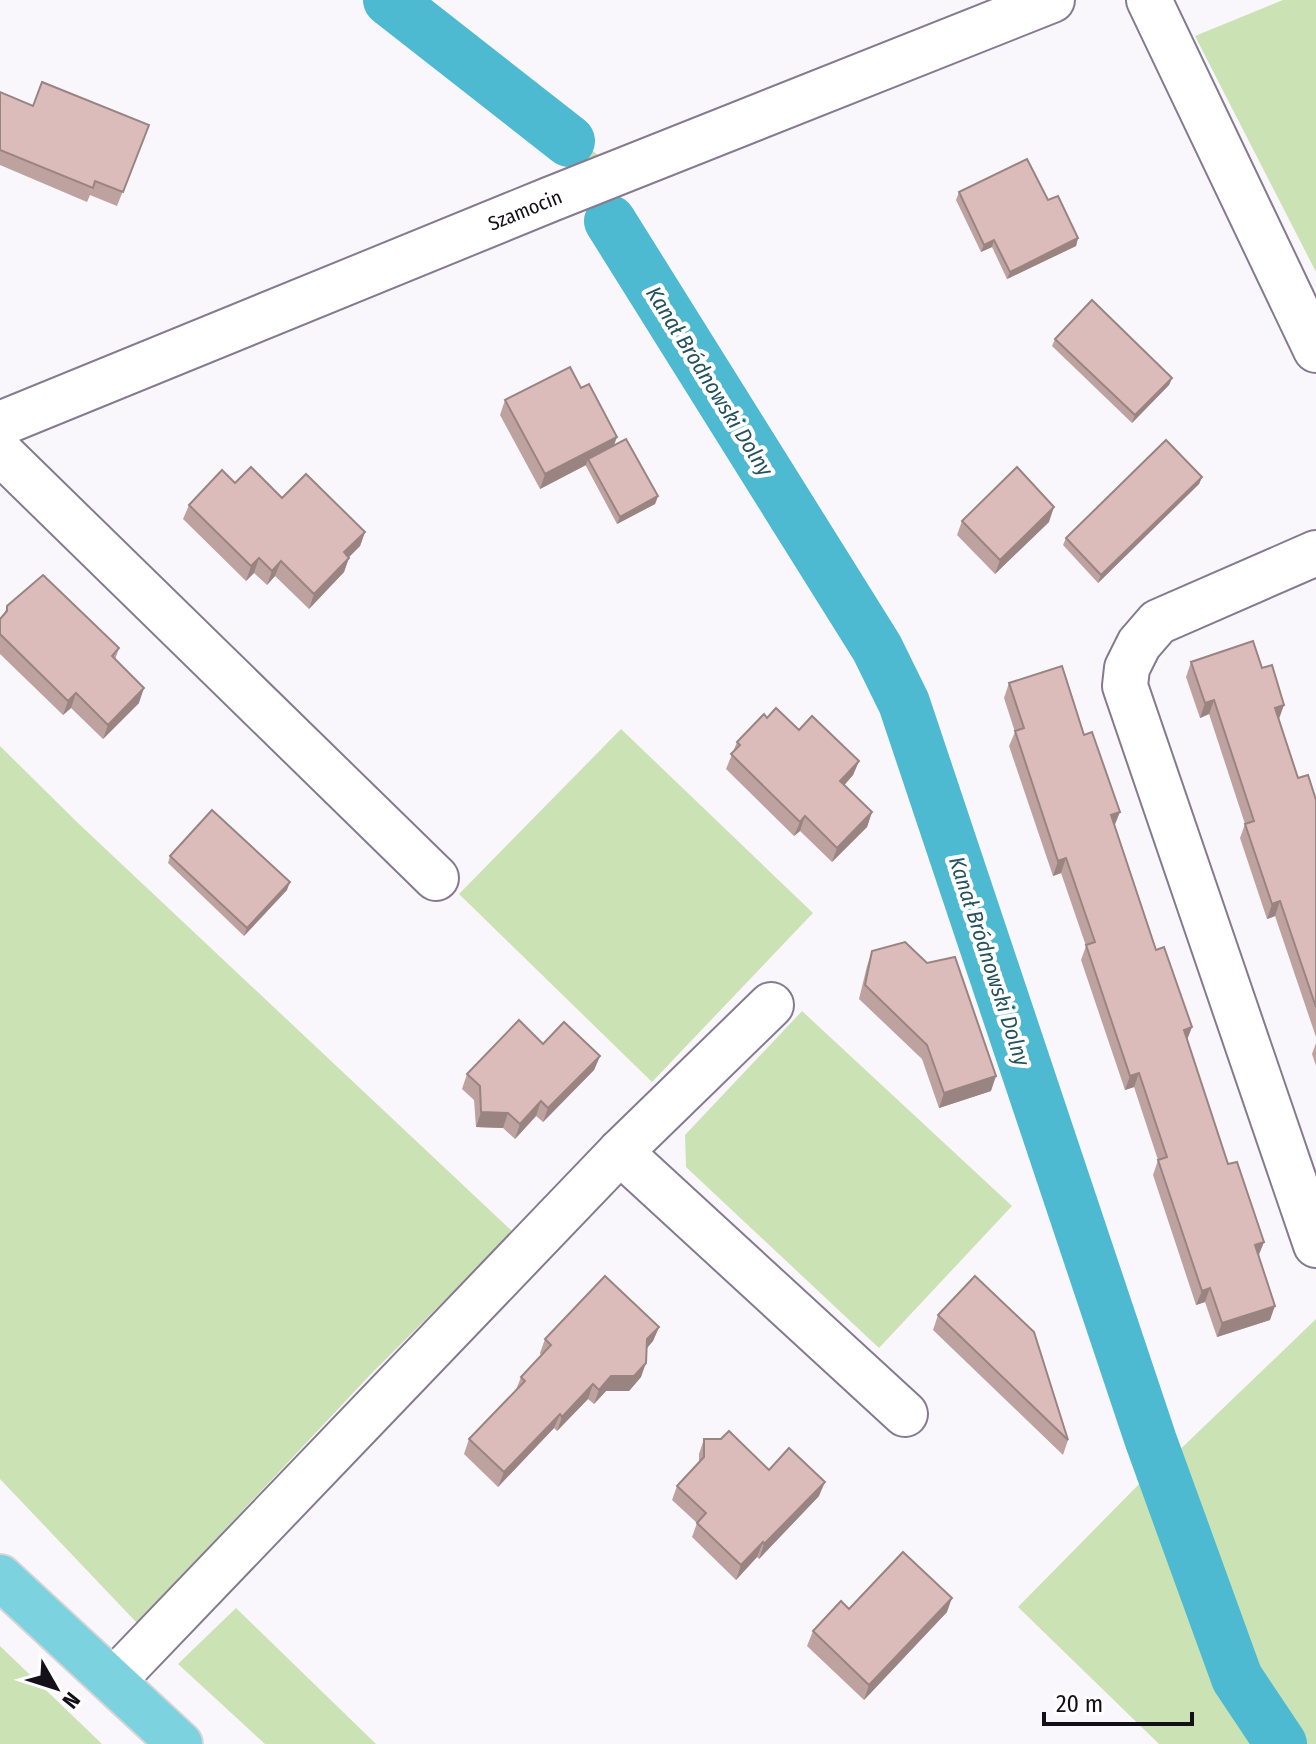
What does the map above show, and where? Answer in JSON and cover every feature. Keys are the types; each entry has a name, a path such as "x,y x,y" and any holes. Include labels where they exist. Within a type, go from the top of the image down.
{"main road":[{"path":"0,1577 180,1744"}],"street":[{"name":"Szamocin","path":"0,424 536,205 1052,0"},
{"path":"1149,0 1316,350"},
{"path":"0,452 436,878"},
{"path":"1316,553 1158,622 1139,644 1127,668 1125,686 1316,1245"},
{"path":"114,1680 620,1152 771,1005"},
{"path":"620,1152 905,1414"}],"green space":[{"path":"364,0 411,0 531,95 602,159 571,164"},
{"path":"1283,0 1316,0 1316,272 1195,36"},
{"path":"614,208 894,653 912,694 981,894 1168,1461 1316,1319 1316,1744 1159,1744 1018,1607 1148,1475 899,725 877,677 591,222"},
{"path":"621,729 813,913 652,1082 459,894"},
{"path":"0,746 513,1232 371,1374 137,1623 0,1479"},
{"path":"802,1011 1012,1206 879,1348 686,1167 685,1135"},
{"path":"236,1608 376,1744 265,1744 178,1664"},
{"path":"0,1646 102,1744 0,1744"}],"building":[{"path":"42,82 149,125 123,192 95,181 93,188 0,150 0,92 33,106"},
{"path":"1027,159 1048,200 1058,196 1078,238 1010,272 994,240 984,245 959,192"},
{"path":"1092,300 1172,378 1135,415 1055,339"},
{"path":"570,367 581,388 589,384 617,437 545,474 505,400"},
{"path":"626,439 658,496 620,517 588,459"},
{"path":"1166,440 1202,477 1101,575 1066,538"},
{"path":"251,467 282,498 306,474 365,532 344,552 349,558 314,594 281,561 272,571 259,558 251,566 189,505 222,470 235,483"},
{"path":"1017,467 1054,507 1000,560 962,521"},
{"path":"43,575 119,648 112,656 144,688 108,725 76,693 68,701 0,634 0,619 7,606"},
{"path":"1253,641 1262,668 1272,665 1284,705 1275,708 1298,778 1308,775 1316,800 1316,1007 1280,901 1272,904 1245,824 1254,821 1214,700 1205,703 1191,662"},
{"path":"1062,666 1084,735 1092,732 1120,812 1111,815 1156,950 1164,947 1192,1027 1184,1030 1228,1164 1237,1162 1264,1242 1255,1245 1275,1306 1222,1323 1210,1288 1202,1291 1158,1160 1167,1157 1139,1073 1130,1076 1086,945 1095,942 1066,858 1058,861 1015,731 1024,728 1009,683"},
{"path":"776,708 799,730 812,716 859,761 840,781 872,812 837,848 805,816 800,822 731,754 740,745 737,742 764,714 767,718"},
{"path":"212,810 290,882 247,928 170,856"},
{"path":"905,942 927,963 955,957 996,1076 944,1093 927,1045 865,985 872,951"},
{"path":"519,1020 543,1044 564,1022 600,1056 548,1108 541,1101 520,1124 508,1113 481,1112 480,1086 467,1074"},
{"path":"605,1276 659,1327 647,1339 646,1363 634,1376 611,1376 599,1390 593,1384 504,1472 469,1439 525,1381 521,1377 551,1345 545,1339"},
{"path":"975,1276 1034,1332 1068,1440 938,1315"},
{"path":"729,1431 769,1470 789,1448 825,1482 741,1565 697,1523 706,1513 677,1486 704,1457 704,1439 721,1439"},
{"path":"903,1552 952,1598 869,1685 813,1631 841,1601 849,1609"}],"waterway":[{"name":"Kanał Bródnowski Dolny","path":"389,0 569,141"},
{"name":"Kanał Bródnowski Dolny","path":"610,221 877,648 904,703 1151,1441 1237,1678 1281,1744"}]}
